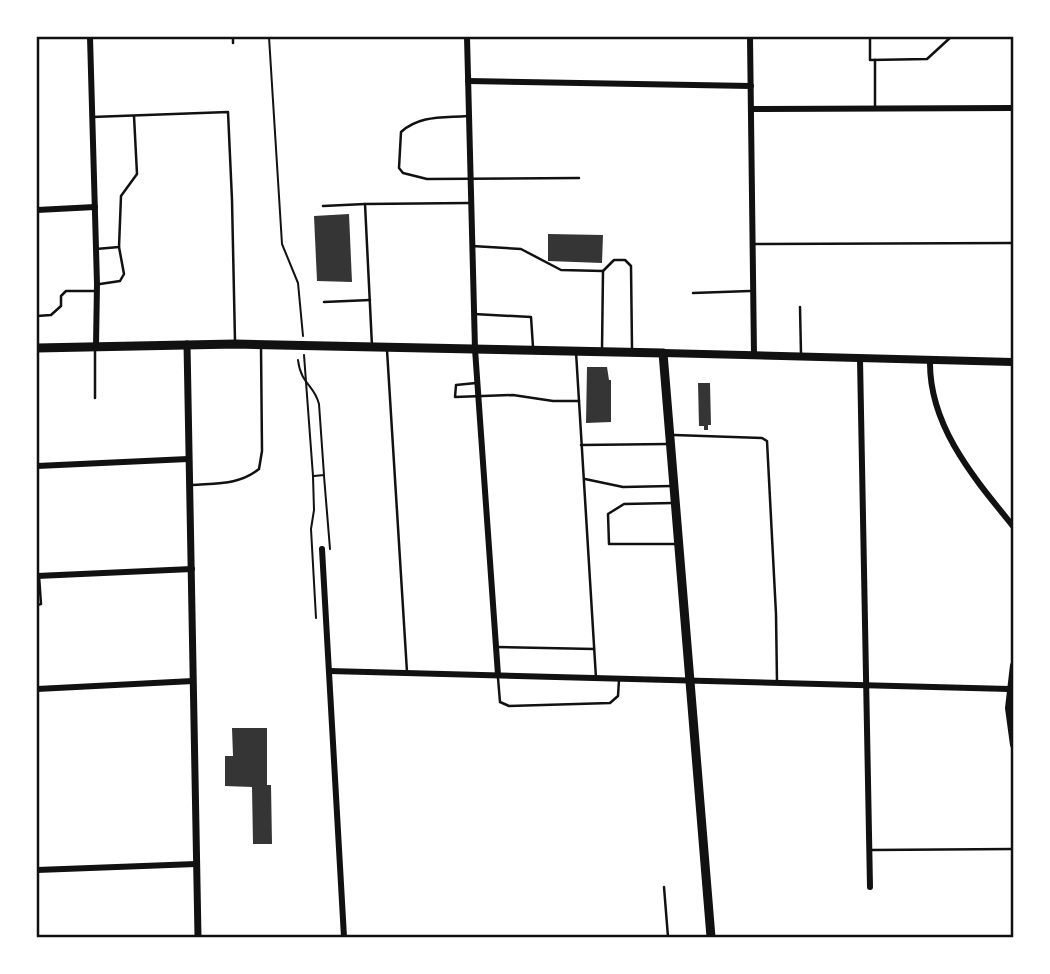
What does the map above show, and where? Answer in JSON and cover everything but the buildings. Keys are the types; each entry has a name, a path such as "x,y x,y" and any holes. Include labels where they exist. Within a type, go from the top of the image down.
{"main road":[{"path":"37,348 235,344 1013,362"},
{"path":"663,353 711,937"}],"street":[{"path":"90,37 97,288 96,346"},
{"path":"467,37 475,349 498,675"},
{"path":"750,37 754,355"},
{"path":"468,81 751,86"},
{"path":"752,108 1013,108"},
{"path":"37,210 95,207"},
{"path":"187,344 198,937"},
{"path":"860,359 870,887"},
{"path":"930,361 931,389 949,437 970,471 1013,526"},
{"path":"37,466 188,459"},
{"path":"323,549 344,937"},
{"path":"38,576 191,569"},
{"path":"1013,665 1008,708 1013,746"},
{"path":"329,671 1009,689"},
{"path":"37,689 194,681"},
{"path":"37,870 196,864"}],"lane":[{"path":"233,37 233,43"},
{"path":"870,37 870,60 927,59 951,37"},
{"path":"875,109 876,60"},
{"path":"92,117 228,112 235,344"},
{"path":"37,316 51,315 61,306 61,296 66,291 97,288 120,281 124,274 119,247 121,196 137,174 134,116"},
{"path":"469,116 419,119 409,125 401,132 399,168 403,173 415,178 579,178"},
{"path":"323,206 471,203"},
{"path":"365,204 372,346"},
{"path":"753,244 1013,243"},
{"path":"472,246 520,250 561,270 603,271"},
{"path":"96,249 119,247"},
{"path":"602,351 603,271 614,260 625,260 631,266 632,352"},
{"path":"693,293 754,291"},
{"path":"324,302 370,300"},
{"path":"800,307 802,357"},
{"path":"474,314 531,317 533,350"},
{"path":"189,485 230,483 248,478 259,469 262,451 261,345"},
{"path":"95,398 96,346"},
{"path":"386,347 407,673"},
{"path":"576,351 596,678"},
{"path":"477,383 456,385 456,398 513,396 579,401"},
{"path":"581,445 762,438 767,441 777,683"},
{"path":"583,479 623,487 675,486"},
{"path":"676,503 624,504 608,514 609,544 680,543"},
{"path":"37,604 41,604 38,576"},
{"path":"495,647 594,649"},
{"path":"498,675 500,702 509,706 610,704 618,696 619,678"},
{"path":"871,850 1013,849"},
{"path":"664,887 668,937"}],"path":[{"path":"269,37 282,244 298,283"},
{"path":"298,360 301,377 317,395 319,404 332,549 323,549"},
{"path":"313,476 324,475"}]}
